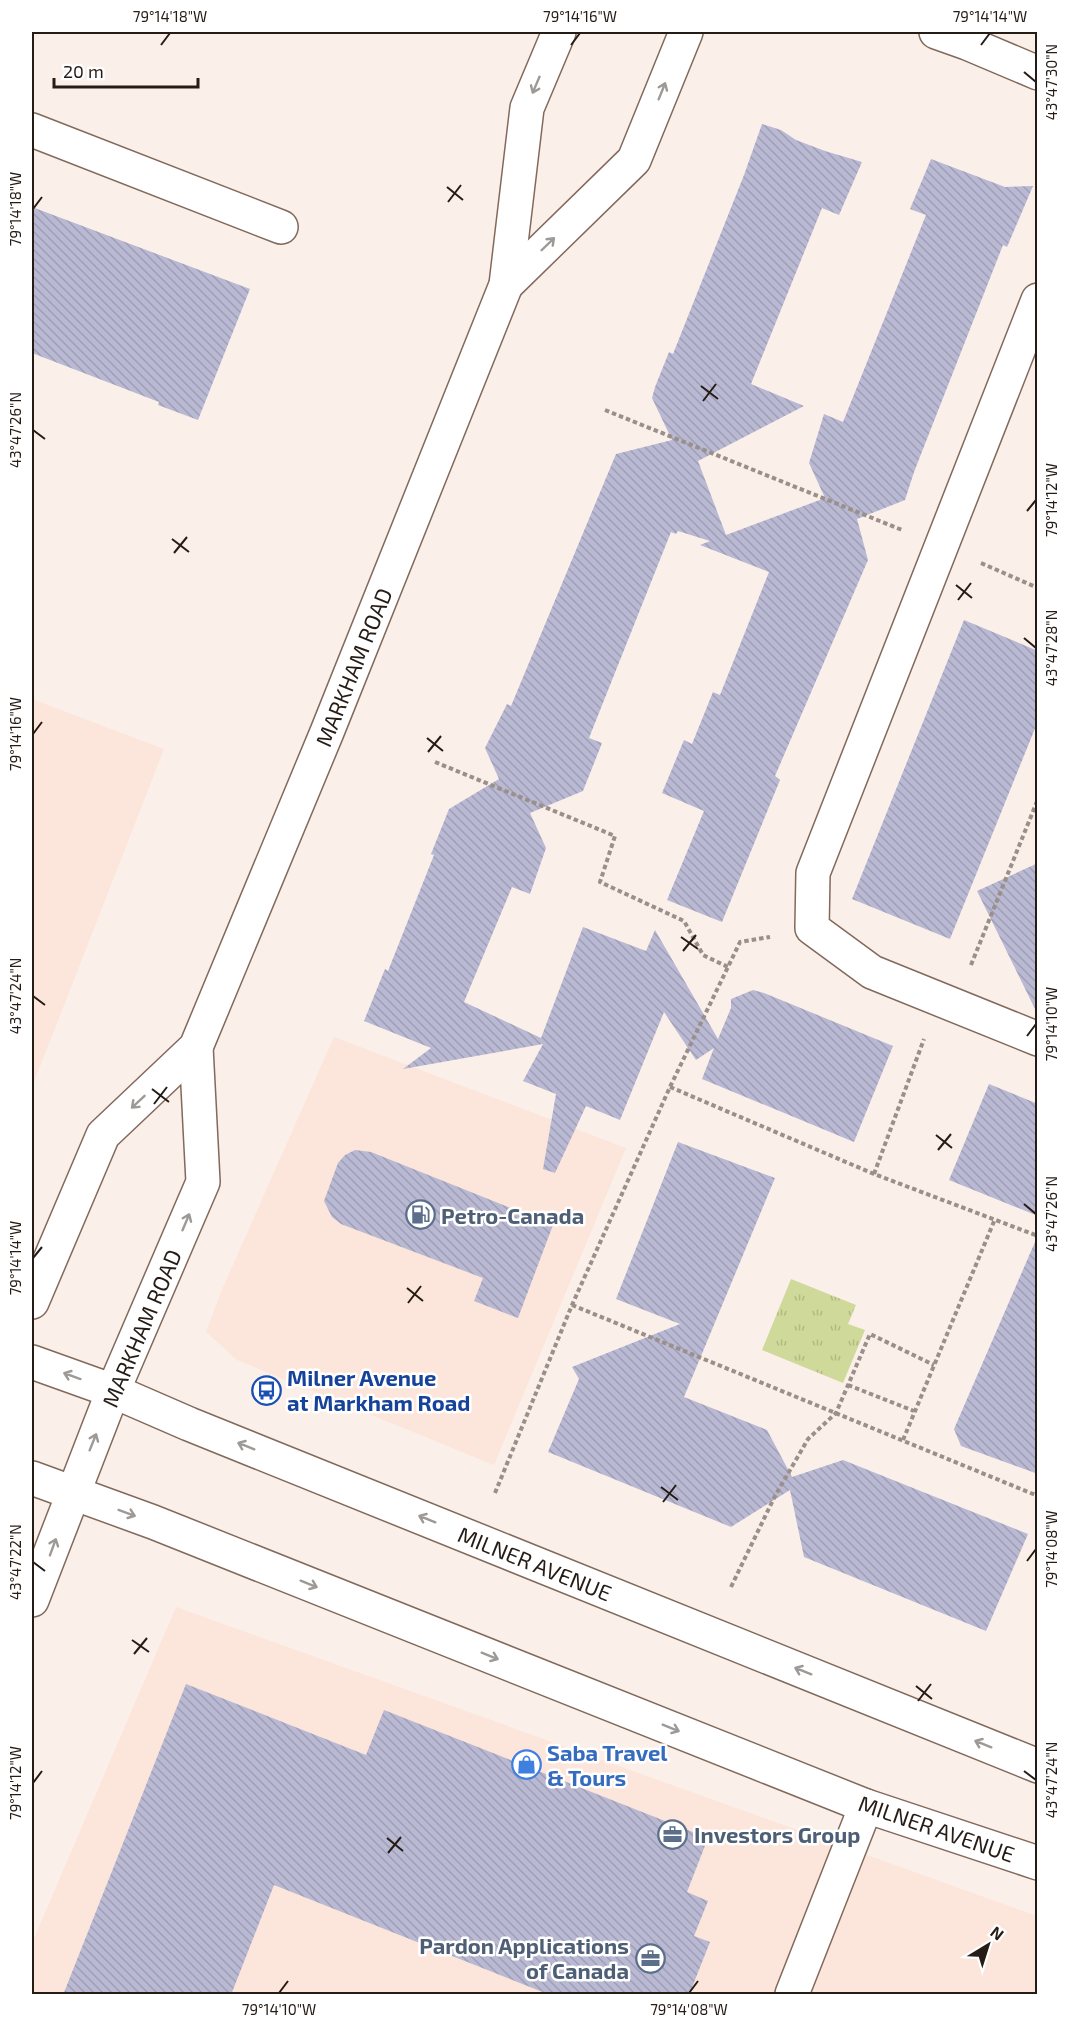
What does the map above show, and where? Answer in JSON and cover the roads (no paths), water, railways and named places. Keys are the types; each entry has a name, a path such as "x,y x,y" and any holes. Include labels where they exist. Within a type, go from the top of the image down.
{"main road":[{"name":"MARKHAM ROAD","path":"32,1302 103,1135 196,1047 331,721 506,285 527,108 559,32"},
{"name":"MARKHAM ROAD","path":"506,285 634,160 686,32"},
{"path":"936,32 969,37 1038,73"},
{"path":"32,130 280,227"},
{"path":"1038,300 813,873 812,928 872,972 1038,1040"},
{"name":"MARKHAM ROAD","path":"32,1600 113,1391 203,1182 196,1047"},
{"name":"MILNER AVENUE","path":"32,1362 113,1391 189,1424 1038,1766"},
{"name":"MILNER AVENUE","path":"32,1478 153,1522 866,1806 1038,1863"},
{"path":"792,1995 866,1806"}],"place":[{"name":"Petro-Canada","path":"420,1215"},
{"name":"Milner Avenue at Markham Road","path":"266,1390"},
{"name":"Saba Travel & Tours","path":"526,1765"},
{"name":"Investors Group","path":"673,1834"},
{"name":"Pardon Applications of Canada","path":"650,1958"}]}
